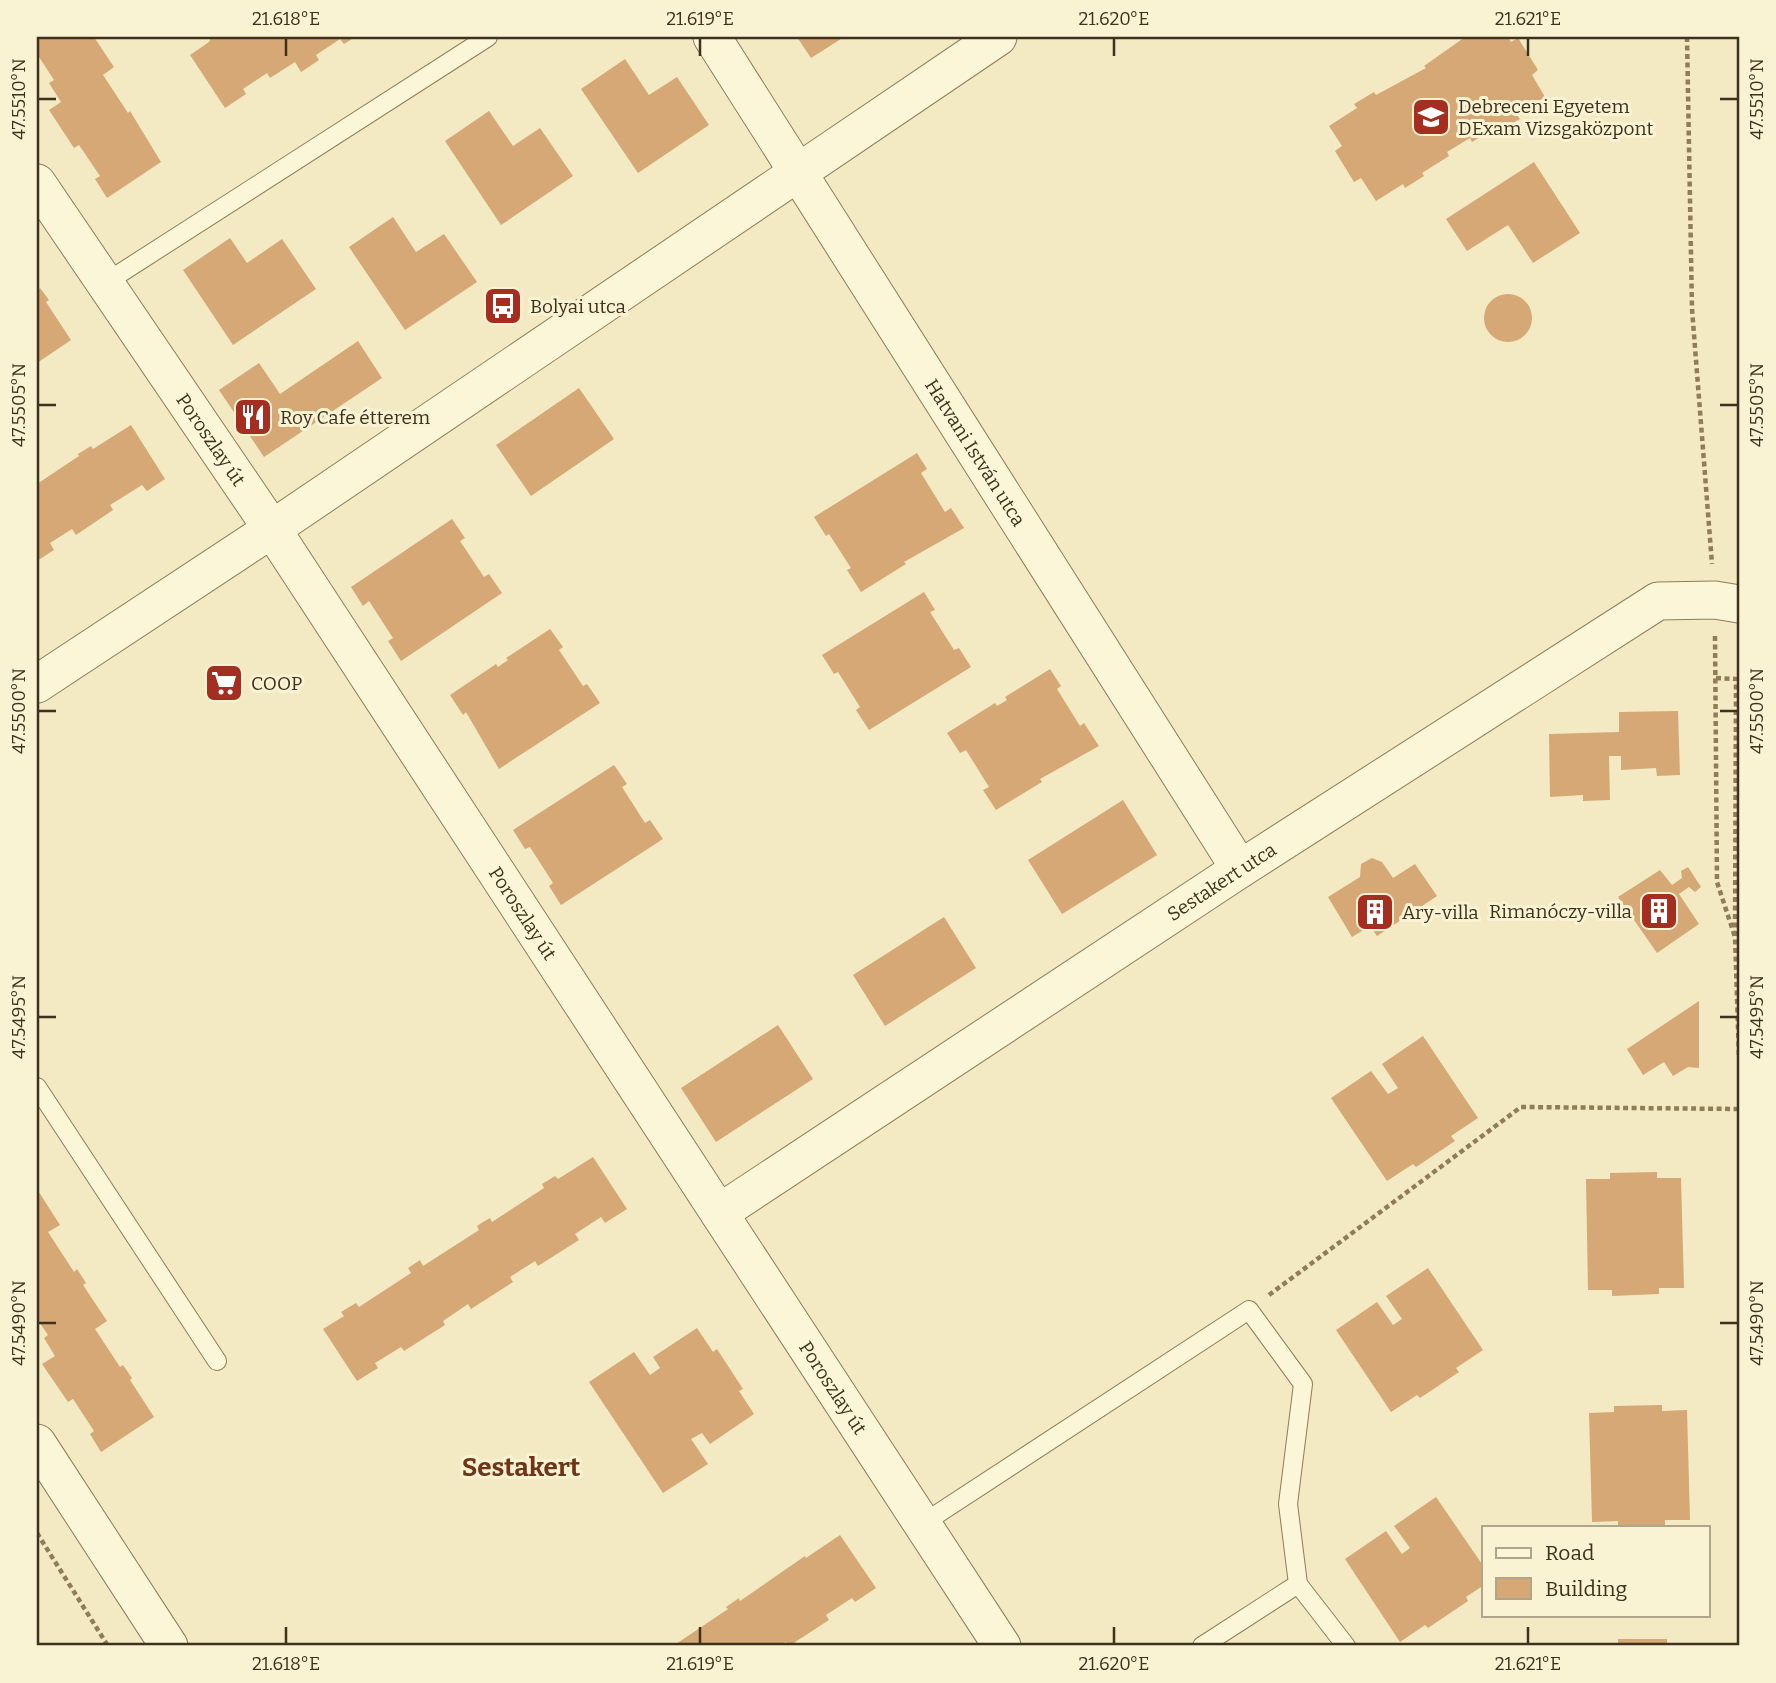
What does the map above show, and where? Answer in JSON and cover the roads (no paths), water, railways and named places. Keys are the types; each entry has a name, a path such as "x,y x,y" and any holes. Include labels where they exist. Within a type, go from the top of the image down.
{"street":[{"name":"Hatvani István utca","path":"712,37 799,170 1240,869"},
{"path":"37,684 272,529 998,37"},
{"name":"Poroszlay út","path":"37,183 272,529 1002,1646"},
{"name":"Sestakert utca","path":"719,1213 1240,869 1658,601 1727,602"},
{"path":"37,1443 169,1646"}],"lane":[{"path":"105,283 488,37"},
{"path":"37,1087 217,1361"},
{"path":"922,1524 1249,1310 1303,1384 1288,1504 1298,1584 1346,1646"},
{"path":"1202,1646 1298,1584"}],"place":[{"name":"Debreceni Egyetem DExam Vizsgaközpont","path":"1431,117"},
{"name":"Bolyai utca","path":"503,306"},
{"name":"Roy Cafe étterem","path":"253,417"},
{"name":"COOP","path":"224,683"},
{"name":"Rimanóczy-villa","path":"1659,911"},
{"name":"Ary-villa","path":"1375,912"}],"district":[{"name":"Sestakert","path":"521,1467"}]}
